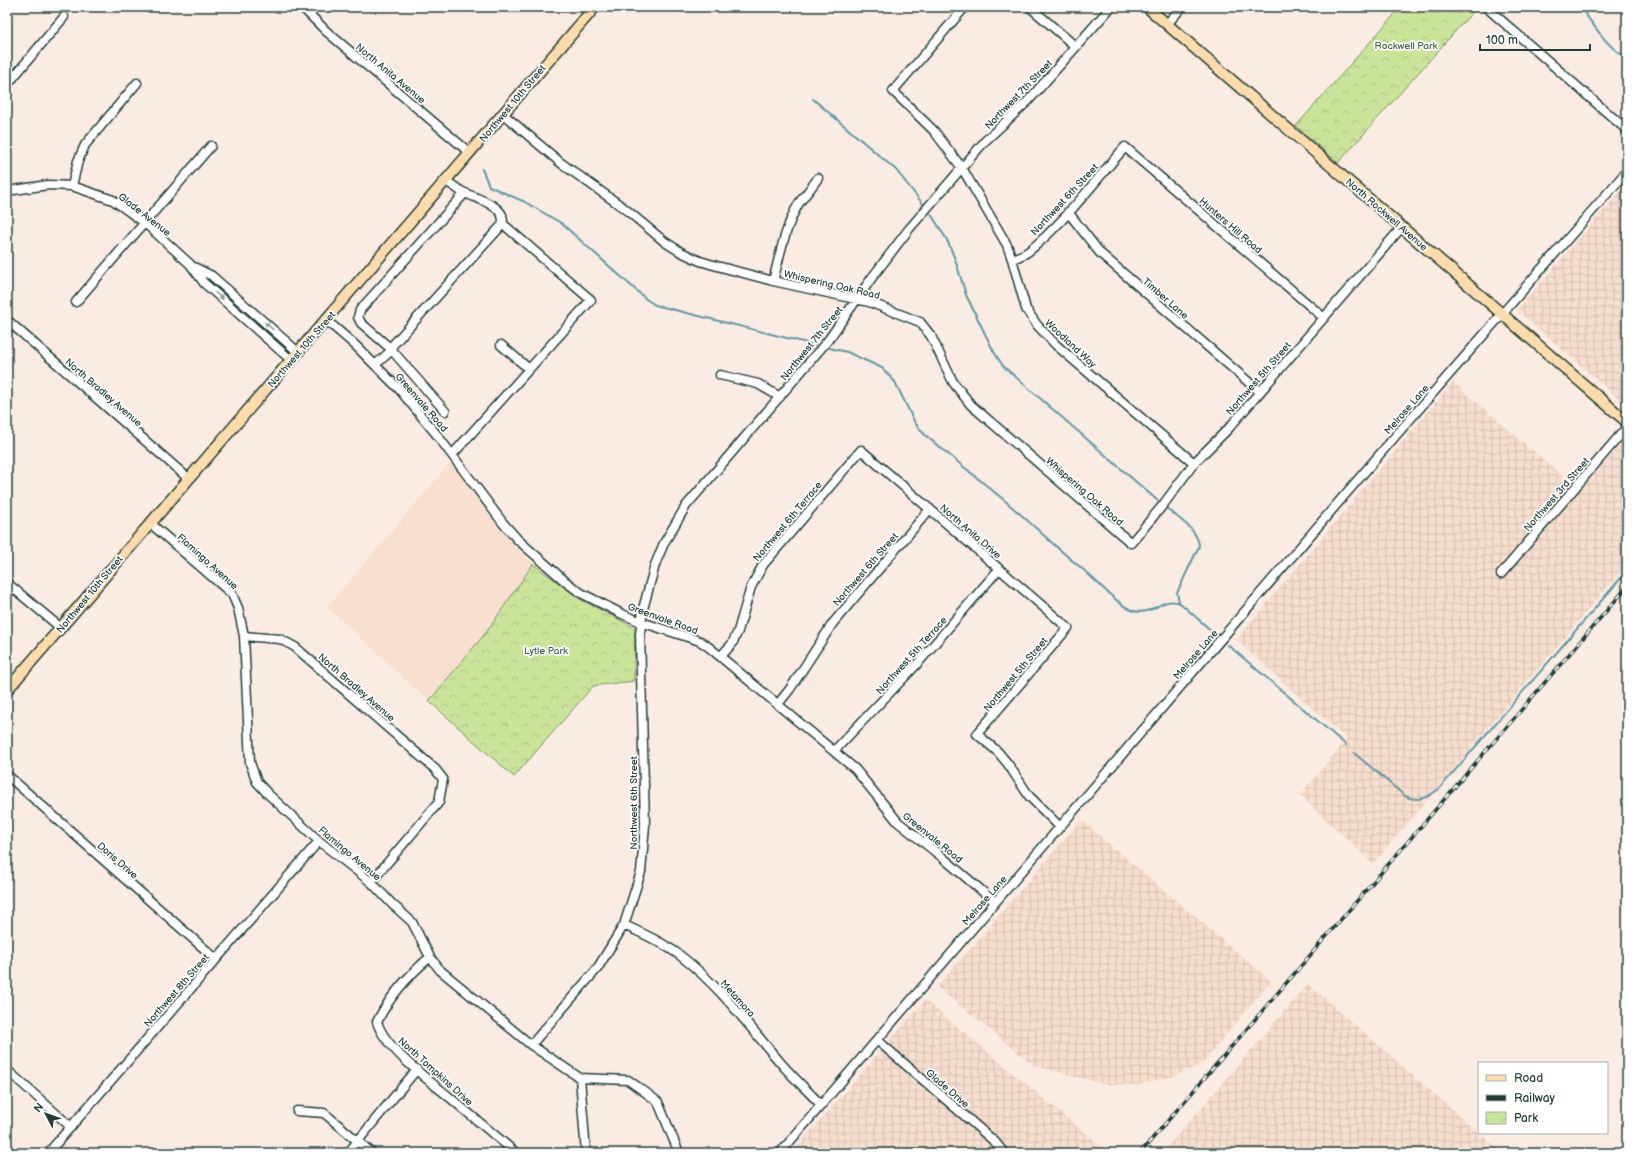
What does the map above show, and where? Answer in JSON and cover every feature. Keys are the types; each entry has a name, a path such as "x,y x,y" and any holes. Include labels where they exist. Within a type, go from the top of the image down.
{"main road":[{"name":"Northwest 10th Street","path":"7,690 595,7"},
{"name":"North Rockwell Avenue","path":"1147,7 1627,422"}],"street":[{"name":"North Anita Avenue","path":"302,7 326,31 470,153"},
{"name":"Woodland Way","path":"965,7 893,91 934,131 962,168 997,226 1012,259 1026,308 1044,334 1194,464"},
{"path":"1030,7 1076,47"},
{"name":"Northwest 7th Street","path":"641,622 648,588 655,565 675,524 686,506 829,339 887,258 927,209 985,141 1028,101 1110,7"},
{"path":"1167,24 1182,7"},
{"path":"1486,7 1627,130"},
{"path":"7,86 64,17"},
{"path":"72,186 78,161 85,145 137,83"},
{"name":"Whispering Oak Road","path":"503,114 561,163 624,208 665,242 682,252 712,264 773,281 869,302 920,322 931,336 953,382 971,405 1131,543"},
{"path":"76,302 211,146"},
{"name":"Northwest 6th Street","path":"1012,259 1028,252 1068,212 1125,147"},
{"name":"Hunters Hill Road","path":"1125,147 1324,318"},
{"name":"Melrose Lane","path":"780,1153 1627,171"},
{"path":"773,281 790,221 800,203 818,178"},
{"path":"446,181 465,193 486,202 499,211 502,216 503,224 591,300 452,455"},
{"name":"Glade Avenue","path":"7,192 48,185 72,186 113,200 145,223 194,267 212,276 298,352"},
{"path":"445,410 391,349 361,322 358,317 360,310 465,193"},
{"name":"Timber Lane","path":"1068,212 1090,243 1104,257 1260,392"},
{"path":"375,365 503,224"},
{"name":"Northwest 5th Street","path":"1131,543 1163,505 1194,464 1229,428 1402,227"},
{"name":"Glade Avenue","path":"194,267 204,283 291,360"},
{"path":"204,283 212,276"},
{"path":"241,316 248,308"},
{"name":"North Bradley Avenue","path":"7,320 189,479"},
{"name":"Greenvale Road","path":"326,320 375,365 419,412 503,523 518,540 566,582 582,593 641,622 700,641 721,656 834,751 860,775 898,822 995,902"},
{"path":"501,345 529,369"},
{"path":"720,375 758,384 780,397"},
{"name":"Northwest 3rd Street","path":"1501,574 1627,426"},
{"name":"North Anita Drive","path":"861,450 1068,628"},
{"name":"Northwest 6th Terrace","path":"721,656 732,644 738,631 751,587 763,564 861,450"},
{"name":"Northwest 6th Street","path":"778,704 790,689 822,637 930,509"},
{"name":"Flamingo Avenue","path":"150,523 232,594 238,608 244,636 250,763 257,782 319,841 371,882 412,922 430,957 440,970 531,1045 580,1078"},
{"name":"Northwest 5th Terrace","path":"834,751 918,663 999,569"},
{"path":"7,583 60,628"},
{"name":"Northwest 6th Street","path":"531,1045 597,969 624,925 641,872 645,825 640,656 641,622"},
{"name":"Northwest 5th Street","path":"1060,827 1029,796 1008,764 998,752 977,734 1068,628"},
{"name":"North Bradley Avenue","path":"244,636 280,638 295,647 435,769 443,779 439,802 371,882"},
{"name":"Doris Drive","path":"7,776 216,959"},
{"name":"Northwest 8th Street","path":"48,1153 319,841"},
{"name":"Metamora","path":"624,925 651,937 681,956 710,982 744,1018 787,1071 821,1105"},
{"name":"North Tompkins Drive","path":"430,957 415,970 384,1006 377,1022 379,1029 391,1046 516,1153"},
{"name":"Glade Drive","path":"877,1040 995,1142 1004,1153"},
{"path":"348,1153 417,1069"},
{"path":"7,1070 71,1127"},
{"path":"586,1153 580,1078 628,1080 645,1092 658,1102 679,1153"},
{"path":"297,1111 324,1114 372,1153"}],"shaded area":[{"path":"1627,184 1627,406 1517,310"},
{"path":"1453,382 1580,491 1627,438 1627,564 1373,864 1300,795 1347,739 1236,640"},
{"path":"451,462 497,526 533,564 488,630 429,701 327,607"},
{"path":"1081,820 1271,981 1202,1064 1175,1076 1137,1085 1102,1084 1033,1065 937,987"},
{"path":"1308,984 1478,1132 1478,1134 1480,1134 1503,1153 1162,1153"},
{"path":"925,1000 1108,1152 792,1153"}],"green space":[{"name":"Rockwell Park","path":"1401,7 1477,7 1338,163 1296,126"},
{"name":"Lytle Park","path":"533,564 580,599 635,628 634,681 593,686 514,777 429,701 488,630"}],"waterway":[{"path":"1580,7 1608,43 1614,49 1627,57"},
{"path":"813,99 896,170 923,204"},
{"path":"482,169 489,186 525,202 561,223 646,299 655,305 815,345"},
{"path":"931,214 947,240 955,259 966,295 994,352 1003,366 1158,501"},
{"path":"829,348 847,352 882,368 895,382 915,423 925,435 1008,504 1121,604 1134,611 1141,612 1168,602 1180,603 1215,634"},
{"path":"1168,509 1192,530 1198,540 1199,546 1177,593 1179,602"},
{"path":"1354,753 1405,796 1419,799 1427,797 1435,792 1627,571"},
{"path":"1228,645 1346,745"}],"railway":[{"path":"1140,1153 1627,587"}]}
